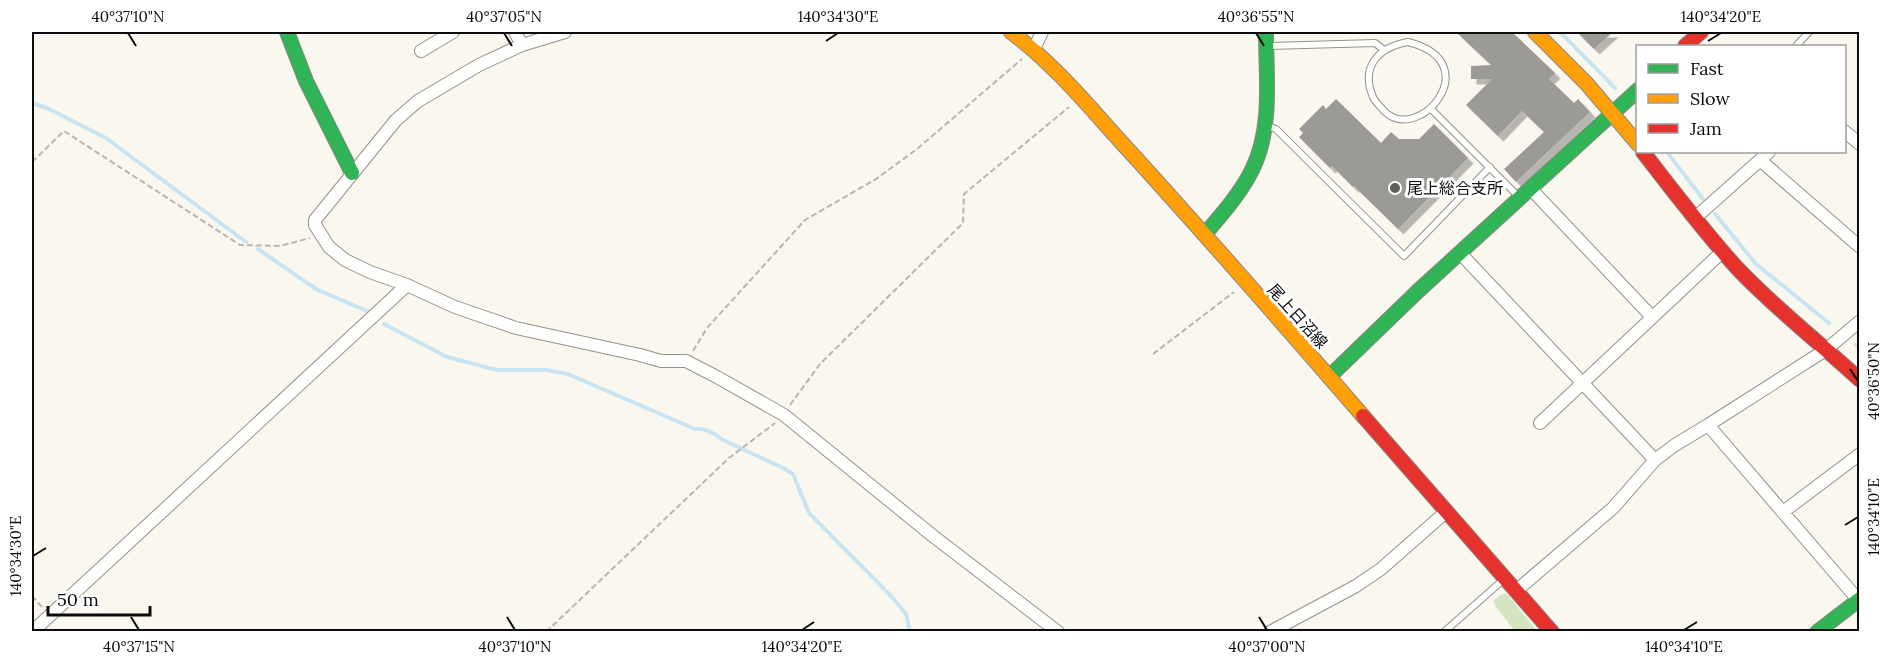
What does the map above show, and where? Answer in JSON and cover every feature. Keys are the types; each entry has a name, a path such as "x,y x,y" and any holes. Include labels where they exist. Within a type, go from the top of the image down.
{"street":[{"path":"286,32 306,81 352,173"},
{"path":"421,51 453,32"},
{"path":"514,32 522,45"},
{"path":"565,32 522,45 479,65 418,101 396,120 315,220 315,225 329,247 345,260 370,272 407,285 455,307 516,328 661,361 686,361 783,415 933,536 1058,632"},
{"name":"尾上日沼線","path":"1011,32 1034,49 1205,234 1552,632"},
{"path":"1034,49 1042,32"},
{"path":"1205,234 1230,204 1256,162 1262,145 1266,32"},
{"path":"1535,32 1587,84 1636,142"},
{"path":"1686,45 1701,32"},
{"path":"1329,377 1636,92"},
{"path":"1846,132 1860,144"},
{"path":"1644,153 1722,252 1771,302 1860,380"},
{"path":"1695,218 1765,156 1860,247"},
{"path":"1526,194 1652,317"},
{"path":"1540,423 1722,252"},
{"path":"1460,253 1655,460"},
{"path":"32,632 407,285"},
{"path":"1517,590 1613,508 1655,460 1827,349 1860,321"},
{"path":"1708,425 1859,601 1817,632"},
{"path":"1784,512 1860,454"},
{"path":"1270,632 1356,586 1381,569 1447,511"}],"lane":[{"path":"1797,45 1809,32"},
{"path":"1408,42 1424,46 1433,52 1445,67 1446,78 1442,96 1431,109 1417,117 1398,119 1389,115 1374,100 1368,72 1384,50 1396,44 1408,42"},
{"path":"1265,46 1375,43 1384,50"},
{"path":"1431,109 1490,168 1526,194"},
{"path":"1264,125 1275,129 1404,256 1490,168"},
{"path":"1444,632 1505,577"}],"path":[{"path":"686,361 707,328 805,220 876,179 917,149 1034,49"},
{"path":"546,632 729,458 783,415 820,364 963,223 964,194 1080,97"},
{"path":"32,162 64,131 240,244 280,246 321,235"},
{"path":"1153,354 1246,283"}],"green space":[{"path":"1506,593 1537,631 1515,631 1493,601"}],"building":[{"path":"1456,32 1512,32 1555,73 1549,79 1574,103 1578,99 1590,112 1516,182 1504,169 1544,132 1522,111 1498,136 1466,105 1492,79 1471,79 1471,66 1491,65"},
{"path":"1577,32 1613,32 1594,49"},
{"path":"1336,99 1381,143 1391,132 1399,139 1419,139 1434,124 1468,158 1398,229 1299,137 1303,133 1299,129 1323,105 1326,109"}],"waterway":[{"path":"1560,32 1615,88"},
{"path":"32,103 47,108 106,138 246,242"},
{"path":"1668,153 1703,199"},
{"path":"1715,214 1756,264 1829,323"},
{"path":"258,249 316,289 367,311"},
{"path":"384,324 447,357 497,370 546,370 568,374 695,429 709,431 783,468 793,474 809,513 906,614 910,632"},
{"path":"1856,345 1860,348"}],"traffic: fast":[{"path":"287,32 306,81 352,173"},
{"path":"1205,234 1242,187 1259,154 1266,120 1266,32"},
{"path":"1329,377 1418,291 1636,92"},
{"path":"1817,632 1860,599"}],"traffic: slow":[{"path":"1011,32 1060,75 1220,252 1363,416"},
{"path":"1535,32 1587,84 1636,142"}],"traffic: jam":[{"path":"1686,45 1701,32"},
{"path":"1644,153 1738,269 1860,380"},
{"path":"1363,416 1552,632"}],"place":[{"name":"尾上総合支所","path":"1395,188"}]}
